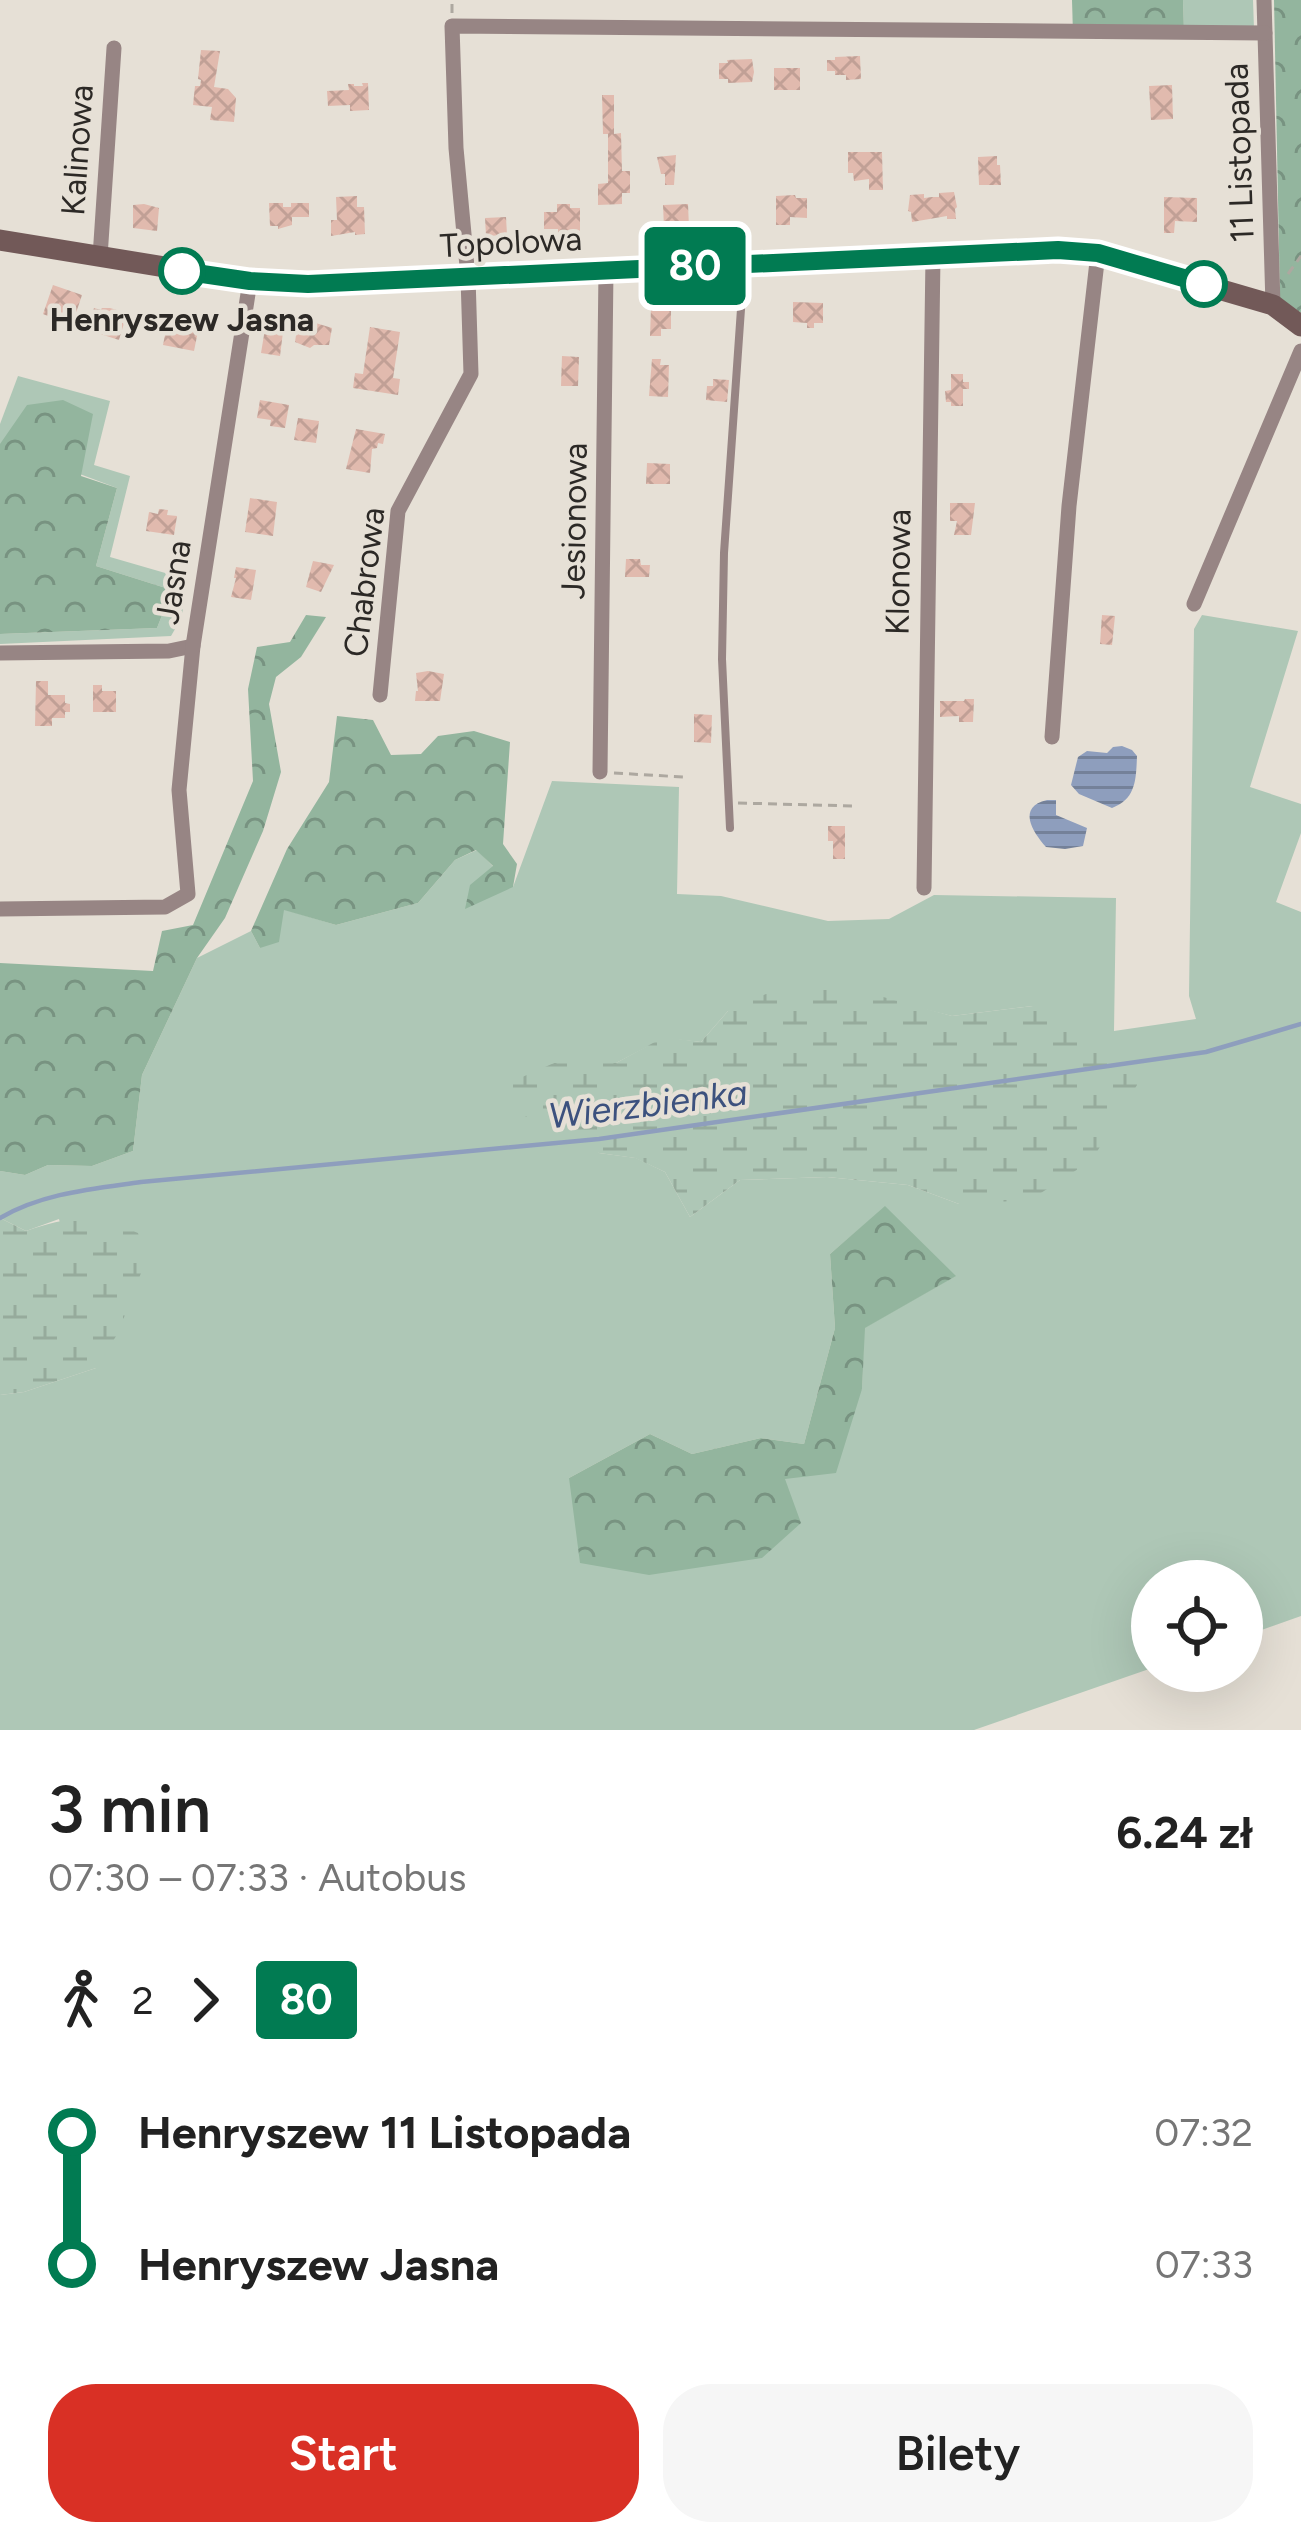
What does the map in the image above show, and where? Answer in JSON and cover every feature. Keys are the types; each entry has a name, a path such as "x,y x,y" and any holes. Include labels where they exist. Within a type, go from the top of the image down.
{"street":[{"name":"11 Listopada","path":"1264,0 1273,305"},
{"name":"Chabrowa","path":"380,695 398,511 472,374 452,26 1265,34"},
{"name":"Kalinowa","path":"100,257 114,48"},
{"name":"Topolowa","path":"0,240 250,281 325,284 1058,250 1098,253 1273,305 1301,326"},
{"path":"1052,737 1069,506 1098,253"},
{"name":"Klonowa","path":"924,889 933,256"},
{"name":"Jesionowa","path":"601,772 606,270"},
{"name":"Jasna","path":"0,909 165,907 188,894 179,790 193,646 250,281"},
{"path":"1194,604 1301,351"},
{"path":"0,653 170,651 193,646"}],"lane":[{"path":"730,828 722,659 724,553 744,264"}],"path":[{"path":"601,772 682,777"},
{"path":"730,803 854,806"}],"green space":[{"path":"1072,0 1183,0 1184,31 1073,34"},
{"path":"1183,0 1253,0 1254,29 1184,31"},
{"path":"1274,0 1301,0 1301,313 1280,298"},
{"path":"18,376 110,401 94,465 130,476 110,557 186,579 182,617 171,636 0,644 0,634 157,628 172,590 96,566 117,488 0,444 0,424"},
{"path":"63,400 93,414 81,476 117,488 96,566 172,590 157,628 0,634 0,444 27,405"},
{"path":"306,615 326,617 301,657 276,677 269,704 281,772 263,831 225,918 197,958 142,1075 133,1151 92,1166 48,1165 25,1175 0,1171 0,963 153,971 162,931 193,925 253,781 248,689 257,647 290,642"},
{"path":"1202,615 1298,631 1250,787 1301,804 1301,833 1276,902 1301,912 1301,1616 1263,1630 1263,1560 1131,1560 1131,1675 974,1730 0,1730 0,1395 24,1392 96,1368 59,1219 26,1231 0,1218 0,1171 25,1175 48,1165 92,1166 133,1151 142,1075 197,958 251,931 260,948 283,909 336,925 418,903 455,860 477,850 513,887 552,781 679,787 677,894 721,896 828,921 889,919 934,895 1116,898 1114,1031 1196,1019 1189,996 1194,629","holes":["904,1004 952,1016 1033,1006 959,1204 908,1185 827,1177 740,1180 690,1217 665,1172 636,1158 599,1153 554,1063 616,1063 664,1038 701,1042 728,1011","885,1207 955,1276 864,1328 862,1389 784,1479 569,1478 650,1434 692,1454 761,1438 804,1444 835,1328 830,1254"]},
{"path":"337,716 373,720 391,755 421,754 438,736 474,731 510,742 503,844 517,864 513,887 465,909 470,885 493,866 476,850 455,860 418,903 336,925 284,910 279,942 260,948 251,931 287,849 329,782"},
{"path":"847,987 952,1016 1033,1006 1076,1028 1140,1080 1092,1160 1030,1200 959,1204 908,1185 827,1177 740,1180 690,1217 665,1172 635,1158 599,1153 515,1111 511,1082 554,1063 616,1063 664,1037 701,1042 728,1011 766,994"},
{"path":"885,1206 956,1276 865,1328 862,1389 836,1473 785,1479 801,1523 762,1558 649,1575 580,1563 569,1478 650,1434 692,1454 761,1438 804,1444 835,1328 830,1254"},
{"path":"0,1218 26,1231 82,1220 138,1233 146,1260 118,1333 96,1368 24,1392 0,1395"}],"water":[{"path":"1122,746 1137,756 1135,781 1126,799 1112,808 1079,794 1071,785 1078,757 1087,751 1107,753"},
{"path":"1047,800 1056,800 1056,815 1087,828 1083,846 1046,847 1041,841 1030,814"}],"building":[{"path":"201,50 220,51 214,87 228,89 236,98 234,122 210,120 212,107 193,105 195,86 201,80"},
{"path":"860,56 861,79 846,80 846,75 827,71 827,60"},
{"path":"752,59 752,82 719,79 719,63"},
{"path":"774,68 800,68 800,90 774,90"},
{"path":"368,83 369,110 328,106 327,91 349,90 348,84"},
{"path":"1172,85 1173,119 1151,120 1149,86"},
{"path":"602,95 614,95 614,134 621,133 622,171 630,171 630,193 622,193 622,204 598,205 598,184 608,183"},
{"path":"848,152 882,152 883,190 869,190 869,179 854,181 853,173 848,173"},
{"path":"676,155 674,185 665,185 657,157"},
{"path":"997,156 1001,185 979,185 978,157"},
{"path":"954,192 956,219 947,216 912,222 910,195 939,197 939,193"},
{"path":"357,196 357,207 364,207 365,234 331,236 331,220 337,220 336,197"},
{"path":"776,196 807,198 807,218 790,217 790,225 776,225"},
{"path":"1164,197 1197,198 1197,222 1175,221 1174,233 1164,233"},
{"path":"269,203 291,207 291,203 309,203 309,217 292,217 292,225 278,229 270,226"},
{"path":"557,204 580,208 580,233 544,229 544,212 557,212"},
{"path":"688,204 689,228 664,228 663,205"},
{"path":"133,205 159,208 157,231 133,228"},
{"path":"506,217 507,235 486,236 485,218"},
{"path":"53,285 82,295 74,319 62,315 60,321 43,314"},
{"path":"793,302 823,303 823,323 807,328 807,323 793,322"},
{"path":"94,308 127,313 119,340 94,332 96,326 89,324"},
{"path":"651,308 671,309 671,329 661,329 661,336 650,336"},
{"path":"168,320 199,326 194,351 163,345"},
{"path":"298,322 332,328 329,345 310,348 295,342"},
{"path":"370,327 400,332 393,378 400,379 398,395 353,388 355,373 363,374"},
{"path":"265,329 283,332 280,356 261,353"},
{"path":"562,356 579,357 578,386 561,386"},
{"path":"652,359 669,365 668,397 649,396"},
{"path":"951,374 963,374 963,382 969,382 969,389 963,389 963,406 946,402"},
{"path":"713,379 729,380 727,402 706,400"},
{"path":"260,400 289,405 285,428 257,418"},
{"path":"298,418 319,421 316,443 294,440"},
{"path":"356,429 385,434 383,444 372,449 370,473 346,469"},
{"path":"647,463 670,464 670,484 646,484"},
{"path":"250,498 277,502 273,536 245,532"},
{"path":"950,503 975,503 971,535 954,535 957,521 950,521"},
{"path":"159,509 177,516 174,535 146,531 149,512 158,514"},
{"path":"626,559 650,565 649,577 625,577"},
{"path":"313,561 334,565 321,592 306,587"},
{"path":"236,567 256,570 251,600 231,597"},
{"path":"1102,615 1115,616 1112,645 1100,644"},
{"path":"416,673 444,674 440,701 415,701"},
{"path":"36,681 48,681 48,695 65,695 65,703 70,704 65,718 52,718 52,726 35,726"},
{"path":"93,685 116,691 116,712 93,712"},
{"path":"974,699 973,722 959,722 959,716 940,717 940,701"},
{"path":"694,714 712,715 711,743 694,742"},
{"path":"828,826 845,826 845,859 833,859"}],"waterway":[{"name":"Wierzbienka","path":"0,1218 51,1197 104,1187 599,1139 1206,1052 1301,1024"}],"bus line":[{"name":"80","path":"182,271 308,284 1058,250 1098,253 1204,284"}],"place":[{"name":"Henryszew Jasna","path":"182,271"}]}
